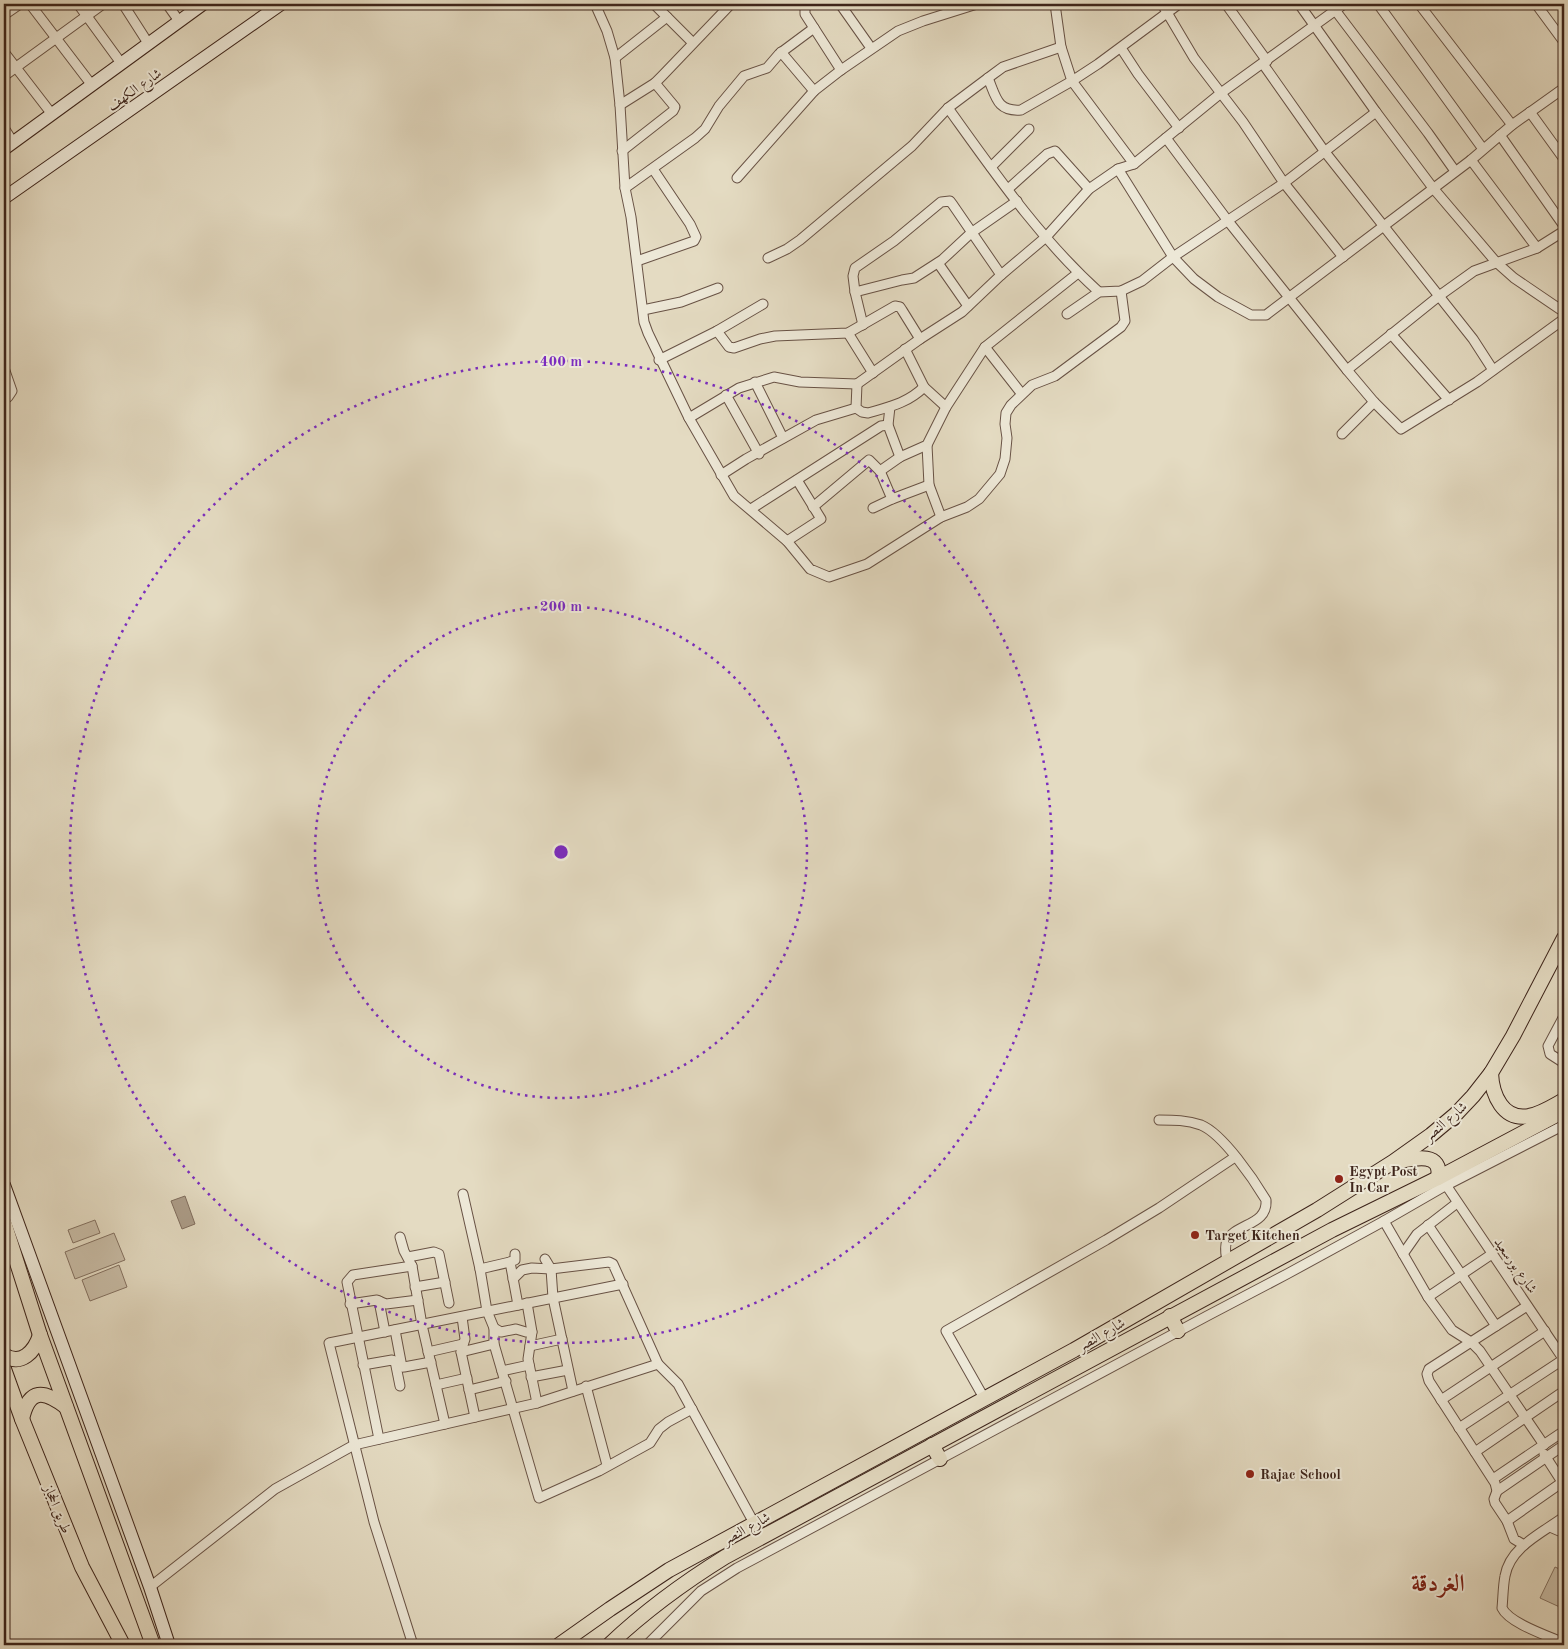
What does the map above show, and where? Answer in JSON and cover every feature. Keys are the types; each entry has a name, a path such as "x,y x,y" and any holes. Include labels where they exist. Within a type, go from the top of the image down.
{"main road":[{"name":"شارع الكهف","path":"8,146 203,4"},
{"name":"شارع الكهف","path":"4,198 281,4"},
{"name":"شارع النصر","path":"559,1645 670,1570 1074,1350 1317,1210 1393,1162 1431,1135 1456,1114 1491,1073 1513,1036 1564,938"},
{"path":"1491,1073 1493,1088 1503,1109 1516,1116 1531,1116 1564,1100"},
{"name":"شارع النصر","path":"609,1645 654,1605 692,1577 748,1544 1332,1230 1442,1182 1564,1111"},
{"path":"1393,1162 1426,1158 1435,1164 1442,1182"},
{"path":"4,1185 150,1587 169,1645"},
{"path":"4,1222 40,1335 153,1645"},
{"path":"1170,1316 1178,1331"},
{"path":"4,1355 9,1358 19,1359 26,1357 37,1345 40,1335"},
{"name":"طريق الحجاز","path":"4,1369 22,1419 82,1567 123,1645"},
{"path":"22,1419 27,1402 33,1397 44,1395 56,1399 66,1407"},
{"path":"932,1445 940,1459"}],"street":[{"path":"4,15 20,4"},
{"path":"30,4 92,84"},
{"path":"78,4 122,63"},
{"path":"4,76 102,4"},
{"path":"123,4 148,43"},
{"path":"167,4 179,21"},
{"path":"595,4 607,31 615,58 625,188 631,217 644,322 659,360 689,418 734,496 787,541 810,569 829,577 866,564 941,517 967,507 979,499 1000,474 1005,459 1007,438 1005,424 1006,413 1010,404 1032,384 1055,376 1121,327 1125,321 1121,291"},
{"path":"654,4 693,43"},
{"path":"807,4 805,6 805,14 841,70"},
{"path":"840,4 871,48"},
{"path":"737,178 814,91 871,48 898,31 977,4"},
{"path":"1055,4 1061,47 1072,81 1134,164"},
{"path":"1162,4 1194,58 1284,183 1343,258"},
{"path":"988,78 1003,108 1011,111 1021,110 1072,81 1121,48 1179,4"},
{"path":"1226,4 1325,152 1473,339 1494,370"},
{"path":"1299,4 1433,188 1496,262 1514,278 1564,312"},
{"path":"689,418 739,388 774,377 800,382 857,384 962,312 1001,275 1046,237 1089,189 1118,169 1134,164 1221,93 1344,4"},
{"path":"1378,4 1482,149"},
{"path":"1420,4 1512,125"},
{"path":"1536,4 1564,42"},
{"path":"620,105 655,83 693,43 724,6"},
{"path":"1334,10 1455,171"},
{"path":"615,58 667,17"},
{"path":"625,188 695,138 744,76 767,68 782,52 814,28"},
{"path":"768,258 800,240 912,146 948,108 1003,67 1061,47"},
{"path":"1121,48 1179,128"},
{"path":"4,52 51,113"},
{"path":"782,52 814,91"},
{"path":"622,151 673,111 675,107 655,83"},
{"path":"1118,169 1173,257 1194,279 1218,296 1251,315 1266,315 1471,160 1512,125 1563,92"},
{"path":"948,108 1046,237 1078,273 1099,292"},
{"path":"1067,314 1099,292 1121,291 1142,281 1173,257 1284,183 1376,112"},
{"path":"1530,112 1564,159"},
{"path":"4,128 8,146"},
{"path":"991,167 1029,129"},
{"path":"1500,135 1564,226"},
{"path":"1166,138 1228,221 1347,370 1374,402 1401,429 1494,370 1564,318"},
{"path":"1008,189 1047,154 1055,151 1089,189"},
{"path":"1471,160 1537,248"},
{"path":"637,261 694,241 696,237 690,224 653,169"},
{"path":"863,325 855,292 853,276 855,268 894,241 940,202 950,201 1001,275"},
{"path":"855,292 902,280 910,280 938,263 971,233 1017,201"},
{"path":"1347,370 1474,270 1537,248 1564,231"},
{"path":"938,263 968,306"},
{"path":"941,517 929,485 927,445 946,407 985,346 1078,273"},
{"path":"643,310 681,302 718,288"},
{"path":"659,360 717,331 764,304"},
{"path":"717,331 729,347 734,348 775,336 848,334 895,306 900,307 920,339"},
{"path":"848,334 873,372"},
{"path":"1391,334 1449,400"},
{"path":"985,346 1022,393"},
{"path":"906,349 924,387 946,407"},
{"path":"4,368 12,391 4,399"},
{"path":"755,382 783,438"},
{"path":"856,408 857,384"},
{"path":"856,408 868,413 890,407 906,402 916,396 924,387"},
{"path":"726,395 759,454"},
{"path":"1342,434 1374,402"},
{"path":"890,407 888,425 900,457"},
{"path":"721,476 746,459 759,454 816,420 856,408"},
{"path":"751,510 881,426 888,425"},
{"path":"880,471 900,457 927,445"},
{"path":"813,507 869,460 880,471 892,499"},
{"path":"787,541 821,519 797,480"},
{"path":"873,508 929,485"},
{"path":"1564,1016 1548,1046 1550,1054 1564,1063"},
{"path":"1159,1120 1183,1120 1202,1126 1222,1141 1266,1200 1267,1207 1263,1215 1228,1238 1225,1247 1227,1261"},
{"path":"647,1645 701,1591 711,1584 1384,1221 1442,1182 1564,1125"},
{"path":"984,1398 946,1331 1106,1240 1159,1208 1235,1157"},
{"name":"شارع بورسعيد","path":"1442,1182 1564,1359"},
{"path":"463,1194 480,1269 487,1311 494,1328 494,1344 539,1498 578,1481 650,1442 658,1430 668,1422 692,1409"},
{"path":"1402,1254 1413,1238 1457,1203"},
{"path":"1384,1221 1428,1297 1452,1330 1471,1342 1480,1351 1525,1418 1542,1446 1546,1457 1564,1483 1507,1520"},
{"path":"1428,1225 1496,1326"},
{"path":"400,1237 404,1251 412,1266 422,1325 445,1424"},
{"path":"408,1257 438,1252 449,1303"},
{"path":"1428,1297 1492,1254"},
{"path":"480,1269 513,1258 513,1279 532,1332 529,1366 537,1403"},
{"path":"546,1259 551,1269 553,1298 573,1391"},
{"path":"513,1279 522,1270 532,1268 551,1269 608,1262 614,1266 658,1364 678,1384 754,1523"},
{"path":"379,1439 347,1282 353,1274 412,1266"},
{"path":"415,1287 445,1282"},
{"path":"414,1645 374,1522 329,1343 622,1284"},
{"path":"350,1304 379,1301 386,1304 418,1300"},
{"path":"379,1301 385,1332"},
{"path":"1524,1545 1514,1539 1507,1520 1495,1503 1497,1491 1493,1479 1429,1381 1427,1374 1429,1369 1527,1306"},
{"path":"462,1317 465,1339 462,1348 475,1417"},
{"path":"494,1328 501,1332 516,1329 532,1332"},
{"path":"395,1330 400,1386"},
{"path":"1441,1400 1545,1331"},
{"path":"530,1346 562,1339"},
{"path":"428,1352 494,1344"},
{"path":"1459,1428 1564,1359"},
{"path":"363,1365 388,1360 399,1364 431,1362"},
{"path":"150,1587 275,1489 354,1445 537,1403 658,1364"},
{"path":"502,1371 529,1366"},
{"path":"532,1378 568,1370"},
{"path":"436,1386 467,1378"},
{"path":"469,1390 506,1381"},
{"path":"586,1386 607,1465"},
{"path":"1475,1452 1564,1391"},
{"path":"1493,1479 1564,1431"},
{"path":"1497,1491 1564,1445"},
{"path":"1564,1517 1515,1553 1505,1576 1502,1608 1504,1613 1512,1619 1564,1644"},
{"path":"1550,1527 1564,1533"}],"shaded area":[{"path":"185,1196 195,1224 182,1229 171,1201"},
{"path":"95,1220 100,1233 73,1243 68,1230"},
{"path":"114,1233 125,1260 75,1279 65,1252"},
{"path":"119,1265 127,1287 90,1301 82,1280"},
{"path":"1555,1567 1564,1571 1564,1609 1540,1598"}],"place":[{"name":"Egypt Post In Car","path":"1339,1179"},
{"name":"Target Kitchen","path":"1195,1235"},
{"name":"Rajac School","path":"1250,1474"}],"district":[{"name":"الغردقة","path":"1438,1583"}]}
